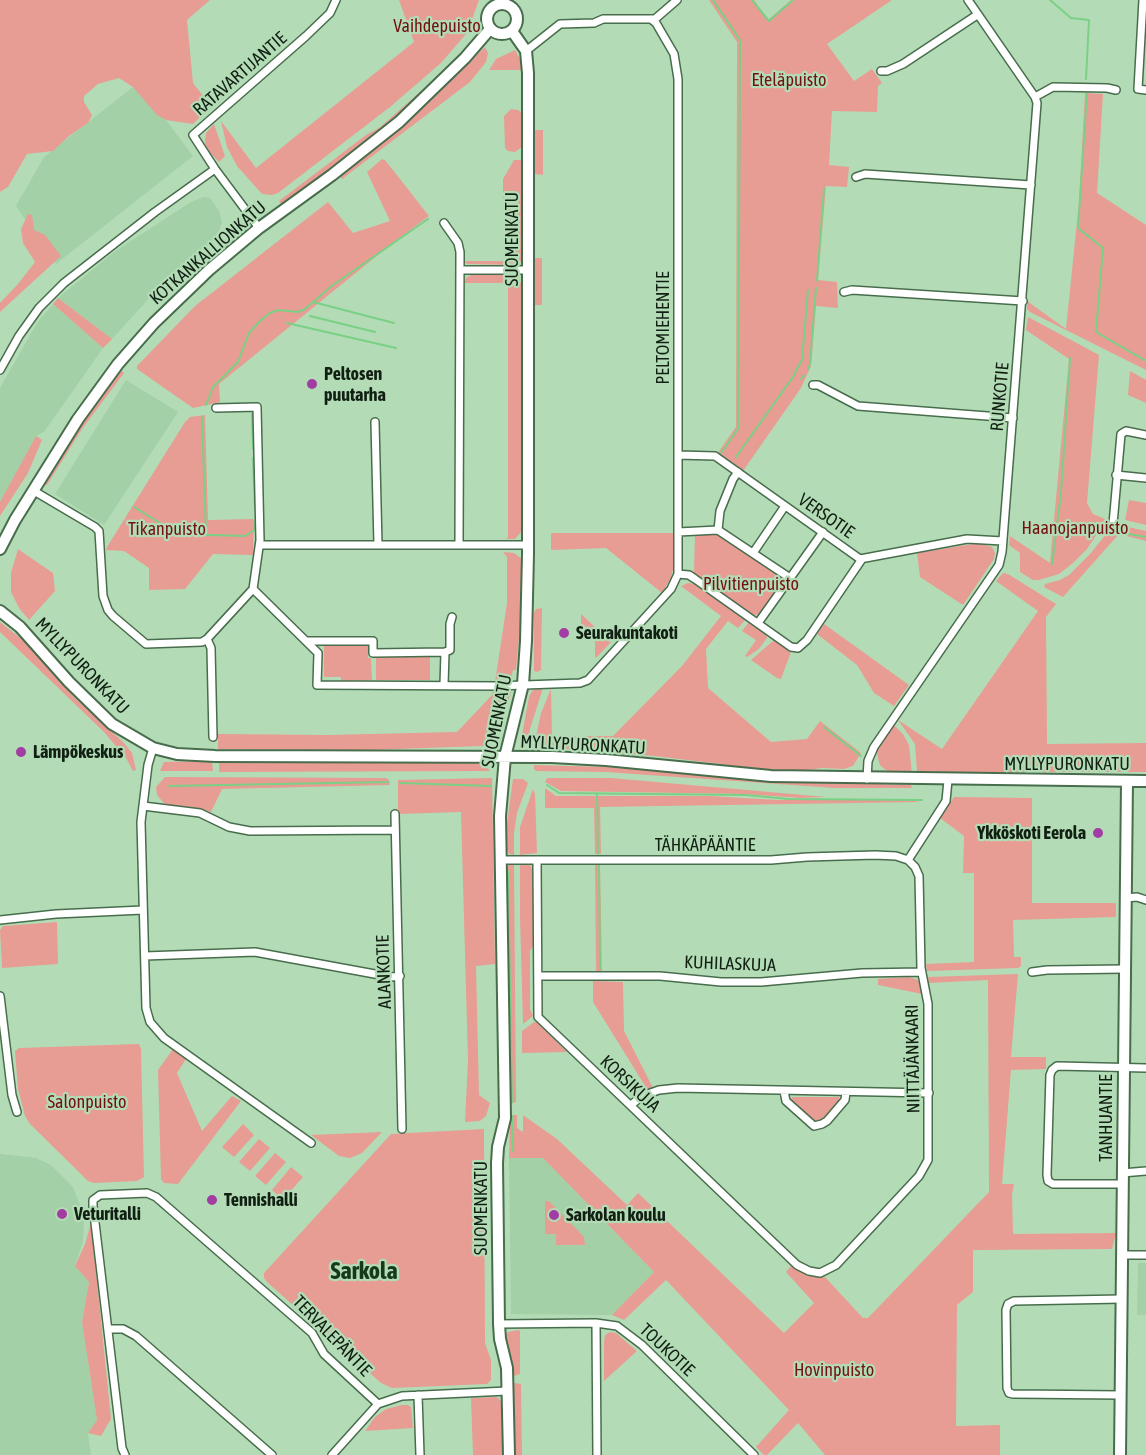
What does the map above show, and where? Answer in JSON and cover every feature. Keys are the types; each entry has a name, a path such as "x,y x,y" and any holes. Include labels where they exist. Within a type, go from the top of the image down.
{"street":[{"path":"512,31 526,51 560,24 594,23 603,19 651,19 661,15 677,0"},
{"path":"968,0 1035,97 1053,87 1116,90"},
{"path":"1142,90 1143,0"},
{"name":"RATAVARTIJANTIE","path":"259,228 193,135 306,36 330,13 335,2"},
{"path":"502,4 516,4 517,19 512,31 500,34 490,29 487,18 492,8 502,4"},
{"path":"881,71 887,71 903,64 978,15"},
{"name":"PELTOMIEHENTIE","path":"651,19 656,23 674,54 678,70 678,574"},
{"name":"KOTKANKALLIONKATU","path":"0,549 78,419 129,351 185,293 259,228 350,162 399,122 465,58 490,29"},
{"name":"SUOMENKATU","path":"508,1455 507,1368 499,1324 497,1162 505,1118 500,816 505,757 523,684 526,641 528,73 526,51"},
{"name":"RUNKOTIE","path":"867,778 868,761 874,747 999,565 1023,301 1037,109 1035,97"},
{"path":"0,370 19,336 39,308 64,283 155,212 215,169"},
{"path":"856,177 865,174 1031,185"},
{"path":"444,223 458,243 460,270 459,544"},
{"path":"460,270 528,270"},
{"path":"844,292 852,290 1023,301"},
{"path":"813,385 818,385 858,406 1013,417"},
{"path":"34,491 99,531 103,596 113,616 146,644 197,643 207,639 253,589 260,544 257,407 216,408"},
{"path":"375,422 378,545"},
{"path":"1113,524 1121,434 1126,431 1146,435"},
{"name":"VERSOTIE","path":"678,455 715,456 862,560 872,556 967,539 1003,540"},
{"path":"718,530 720,511 738,472"},
{"path":"1116,475 1146,478"},
{"path":"753,553 784,506"},
{"path":"678,532 718,530 790,578"},
{"path":"758,623 823,532"},
{"path":"260,544 528,544"},
{"path":"253,589 318,652 317,685 497,686 588,680 671,589 678,574 689,575 791,647 800,647 862,560"},
{"name":"MYLLYPURONKATU","path":"0,611 20,627 91,706 118,728 153,748 177,754 606,760 771,776 948,780 1146,780"},
{"path":"308,641 373,641 373,653 445,652 450,650 452,617"},
{"path":"207,639 211,655 213,737"},
{"path":"444,685 445,652"},
{"path":"153,748 148,765 143,806 141,854 148,1015 155,1029 165,1038 311,1143"},
{"path":"908,860 946,801 948,780"},
{"name":"TANHUANTIE","path":"1120,1455 1127,781"},
{"path":"143,806 200,813 229,827 250,831 395,830"},
{"name":"ALANKOTIE","path":"395,814 402,1129"},
{"name":"TÄHKÄPÄÄNTIE","path":"500,860 771,860 875,855 896,856 908,860"},
{"name":"KORSIKUJA","path":"537,860 538,1017 798,1265 809,1271 820,1273"},
{"name":"NIITTÄJÄNKAARI","path":"820,1273 836,1264 922,1172 928,1156 928,1004 921,972 920,881 917,869 908,860"},
{"path":"1125,898 1137,897 1146,900"},
{"path":"0,920 56,914 143,910"},
{"path":"145,956 255,952 391,977 400,976"},
{"path":"1032,972 1125,969"},
{"name":"KUHILASKUJA","path":"538,976 660,976 721,982 761,982 921,972"},
{"path":"0,996 12,1095 17,1112"},
{"path":"1146,1068 1057,1066 1052,1070 1047,1175 1048,1180 1053,1184 1122,1179 1146,1171"},
{"path":"631,1106 642,1096 666,1089 929,1093"},
{"path":"784,1091 786,1101 814,1126 826,1121 845,1100 846,1092"},
{"name":"TERVALEPÄNTIE","path":"108,1329 93,1206 96,1196 147,1193 156,1197 312,1333 324,1354 378,1404"},
{"path":"1122,1255 1146,1255"},
{"path":"1120,1395 1009,1393 1006,1388 1006,1311 1008,1304 1014,1301 1122,1299"},
{"path":"596,1323 597,1455"},
{"name":"TOUKOTIE","path":"499,1324 596,1323 617,1326 754,1455"},
{"path":"125,1455 122,1448 108,1329 123,1329 136,1336 272,1455"},
{"path":"332,1455 378,1404 393,1398 507,1391"},
{"path":"418,1395 420,1455"}],"shaded area":[{"path":"138,83 193,156 56,264 16,206 44,157"},
{"path":"204,197 210,198 219,211 222,222 213,241 166,280 112,339 58,298 114,252 191,202"},
{"path":"53,304 103,348 44,432 36,436 0,502 0,388 37,323"},
{"path":"126,380 178,412 104,525 55,494"},
{"path":"0,1154 36,1158 51,1165 73,1187 82,1210 83,1242 75,1265 89,1282 82,1322 97,1420 88,1433 91,1455 0,1455"},
{"name":"Sarkolan koulu","path":"509,1158 543,1158 654,1272 612,1315 511,1314"},
{"path":"1138,1263 1146,1263 1146,1315 1137,1315"}],"green space":[{"path":"0,0 210,0 187,20 193,83 211,106 193,124 166,120 157,115 133,87 119,78 98,84 84,96 84,102 92,115 88,123 53,151 27,154 8,187 0,192"},
{"name":"Vaihdepuisto","path":"399,0 479,0 467,33 441,63 390,107 278,193 262,194 237,166 227,147 221,121 256,168 414,42"},
{"name":"Eteläpuisto","path":"709,0 754,0 768,20 791,0 892,0 827,44 854,81 872,69 882,83 878,86 877,112 832,111 829,165 849,167 847,187 826,186 818,280 837,282 838,308 816,306 811,366 801,388 743,471 717,454 736,427 737,42"},
{"path":"485,47 488,53 486,62 470,82 342,179 340,177 404,124"},
{"path":"515,50 521,61 521,70 489,70 496,59"},
{"path":"436,78 384,128 281,204 279,201 366,135 379,128"},
{"path":"1085,93 1103,94 1097,193 1146,225 1146,370 1030,312 1027,309 1027,301 1066,329 1079,202"},
{"path":"511,109 522,113 522,147 515,152 505,148 504,116"},
{"path":"214,124 225,156 219,162 207,149 205,143 206,133"},
{"path":"535,130 543,130 543,175 535,174"},
{"path":"382,159 429,216 219,384 220,402 193,408 137,369 137,366 195,306 328,202 353,233 390,221 367,172"},
{"path":"514,160 522,160 521,261 516,265 467,264 464,261 508,261 508,201 503,201 503,179"},
{"path":"28,214 32,215 34,230 45,235 61,256 0,312 0,303 35,262 23,243 21,229"},
{"path":"534,258 542,258 542,305 534,305"},
{"path":"471,275 512,275 518,277 521,283 521,532 515,539 506,539 508,537 508,283 464,283"},
{"path":"58,298 112,339 103,348 53,304"},
{"name":"Haanojanpuisto","path":"1028,317 1099,355 1087,503 1093,514 1105,519 1087,549 1073,563 1059,574 1039,580 1033,580 1020,572 1020,553 1009,545 1010,536 1050,563 1069,359 1026,330"},
{"path":"121,370 124,373 82,429 47,485 43,483 79,427"},
{"path":"1130,371 1146,380 1146,403 1128,395"},
{"name":"Tikanpuisto","path":"205,415 208,520 254,519 253,555 213,554 185,589 149,590 149,568 124,551 106,550 185,422 190,417"},
{"path":"36,436 42,440 28,473 0,516 0,502"},
{"path":"1129,500 1146,503 1146,525 1125,520"},
{"path":"1124,526 1146,531 1146,541 1119,534 1063,597 1044,587 1045,584 1069,575 1111,528"},
{"path":"551,533 674,533 674,565 671,578 662,593 606,548 551,550"},
{"name":"Pilvitienpuisto","path":"695,534 720,535 782,577 782,583 761,614 753,615 694,573"},
{"path":"979,543 992,547 995,553 994,559 963,605 920,577 917,553"},
{"path":"18,549 53,573 55,591 29,620 19,608 11,592 11,573"},
{"path":"503,552 514,553 522,559 520,627 516,670 513,670 511,678 495,682 507,603 507,557"},
{"path":"1003,573 1056,604 1046,617 1047,744 1146,743 1146,772 917,772 915,744 898,720 942,749 1038,611 996,581"},
{"path":"688,583 694,584 745,620 738,628 728,621 706,649 708,688 771,742 807,739 820,721 861,753 853,766 844,769 822,768 801,771 762,769 654,756 534,746 541,713 551,689 552,736 613,736 682,666 721,616 681,586"},
{"path":"542,608 541,670 537,672 534,671 534,613 536,609"},
{"path":"581,614 611,642 597,657 595,657 595,642 581,632"},
{"path":"0,622 24,641 74,697 123,742 132,753 136,770 133,771 126,758 104,732 0,632"},
{"path":"749,622 766,634 767,638 759,649 747,657 745,656 756,640 742,631"},
{"path":"824,624 909,685 894,706 874,693 857,665 817,634"},
{"path":"774,640 791,652 781,679 751,660"},
{"path":"324,645 368,645 372,680 341,681 341,677 324,677"},
{"path":"376,656 430,656 430,680 376,680"},
{"path":"494,688 507,689 511,692 495,738 484,746 366,750 218,749 218,734 327,735 457,732 492,695"},
{"path":"542,688 542,691 530,729 528,746 524,743 522,735 529,697 532,691"},
{"path":"894,725 909,745 912,774 888,772 880,765 877,753 879,746"},
{"path":"212,761 213,771 160,771 164,762"},
{"path":"219,762 474,763 485,765 490,771 219,772"},
{"path":"534,765 608,767 767,781 911,785 912,788 835,788 605,772 536,771"},
{"path":"165,777 386,778 390,785 222,789 211,812 198,808 167,805 163,802 157,795 156,787"},
{"path":"492,778 495,964 476,966 479,1095 490,1103 486,1116 480,1121 465,1122 468,1060 461,812 398,814 398,780"},
{"path":"547,778 611,778 826,797 561,791 545,782"},
{"path":"513,779 523,779 528,783 517,813 514,855 509,854 505,839"},
{"path":"545,788 556,796 710,796 778,800 904,799 920,802 600,807 601,854 595,854 594,808 545,808"},
{"path":"533,789 537,853 520,855 520,827"},
{"path":"954,797 1032,798 1032,903 1116,903 1116,917 1013,920 1014,957 1021,957 1021,966 1018,968 927,971 926,964 974,962 974,873 963,873 964,836 940,818"},
{"path":"514,864 516,1102 510,1104 506,868"},
{"path":"595,864 600,864 602,971 596,971"},
{"path":"530,865 533,871 530,1009 533,1016 523,1024 520,918 520,866"},
{"path":"57,922 58,964 2,968 0,930 3,926"},
{"name":"Hovinpuisto","path":"1018,974 1011,1057 1046,1057 1046,1069 1011,1070 1002,1184 1014,1184 1013,1234 1116,1233 1112,1249 973,1250 973,1292 957,1305 956,1426 1000,1425 1000,1455 825,1455 798,1423 767,1455 764,1455 756,1447 789,1410 666,1280 624,1320 612,1315 654,1272 543,1158 509,1158 510,1115 517,1115 517,1128 523,1132 523,1115 557,1139 627,1205 638,1193 784,1333 814,1303 786,1272 792,1265 808,1276 825,1277 863,1318 868,1318 989,1192 988,980 929,983 928,977"},
{"path":"909,977 918,980 922,994 878,985 878,979"},
{"path":"593,981 623,982 624,1031 653,1088 647,1089 593,1002"},
{"path":"537,1022 567,1052 522,1053 522,1031"},
{"name":"Salonpuisto","path":"139,1044 141,1049 144,1177 137,1181 94,1183 88,1181 30,1124 25,1116 18,1089 15,1051 19,1048"},
{"path":"173,1049 186,1059 177,1073 202,1131 232,1096 241,1101 178,1184 164,1183 161,1179 158,1070"},
{"path":"792,1097 839,1097 839,1100 823,1119 813,1121 791,1101"},
{"path":"243,1124 254,1135 234,1157 222,1147"},
{"path":"484,1129 485,1343 491,1360 491,1380 487,1384 392,1388 381,1383 268,1283 264,1278 264,1273 391,1134"},
{"path":"382,1132 362,1153 350,1158 339,1156 311,1135"},
{"path":"259,1139 270,1148 250,1171 239,1162"},
{"path":"275,1153 286,1162 266,1185 255,1176"},
{"path":"291,1167 303,1177 283,1200 272,1190"},
{"path":"545,1201 549,1201 584,1237 585,1245 556,1245 556,1234 545,1234"},
{"path":"91,1223 111,1419 101,1436 88,1433 97,1420 82,1322 89,1282 75,1266"},
{"path":"520,1331 520,1374 514,1376 505,1336 508,1332"},
{"path":"610,1332 616,1333 637,1351 604,1381 604,1342 605,1335"},
{"path":"514,1383 521,1384 522,1455 514,1455"},
{"path":"496,1397 502,1403 502,1455 473,1455 471,1398"},
{"path":"402,1405 411,1407 413,1428 365,1431 375,1417 386,1409"}],"waterway":[{"path":"713,0 740,40 738,429 721,453"},
{"path":"752,0 769,21 793,0"},
{"path":"1050,0 1071,18 1089,20 1086,79"},
{"path":"1087,94 1078,228 1103,248 1096,332 1146,361"},
{"path":"817,281 824,189"},
{"path":"206,405 213,387 238,362 249,333 261,320 278,310 298,312 305,309 333,285 428,219"},
{"path":"808,369 816,288"},
{"path":"794,374 802,360 808,290"},
{"path":"313,302 394,323"},
{"path":"310,316 375,332"},
{"path":"287,323 396,348"},
{"path":"1052,564 1061,493 1070,358"},
{"path":"736,457 795,374"},
{"path":"801,379 804,375"},
{"path":"252,414 253,449"},
{"path":"202,417 206,534"},
{"path":"253,458 255,509"},
{"path":"134,507 168,528 173,534 245,536 254,530 255,522"},
{"path":"1081,524 1101,528"},
{"path":"1122,533 1146,537"},
{"path":"824,727 861,756"},
{"path":"169,786 388,782"},
{"path":"400,783 491,786"},
{"path":"547,785 559,793 922,800"},
{"path":"597,793 598,854"},
{"path":"599,866 600,969"},
{"path":"508,871 512,1102"},
{"path":"512,1116 513,1151"}],"place":[{"name":"Peltosen puutarha","path":"312,384"},
{"name":"Seurakuntakoti","path":"564,633"},
{"name":"Lämpökeskus","path":"21,752"},
{"name":"Ykköskoti Eerola","path":"1098,833"},
{"name":"Tennishalli","path":"212,1200"},
{"name":"Veturitalli","path":"62,1214"},
{"name":"Sarkolan koulu","path":"554,1215"}],"district":[{"name":"Sarkola","path":"364,1271"}]}
